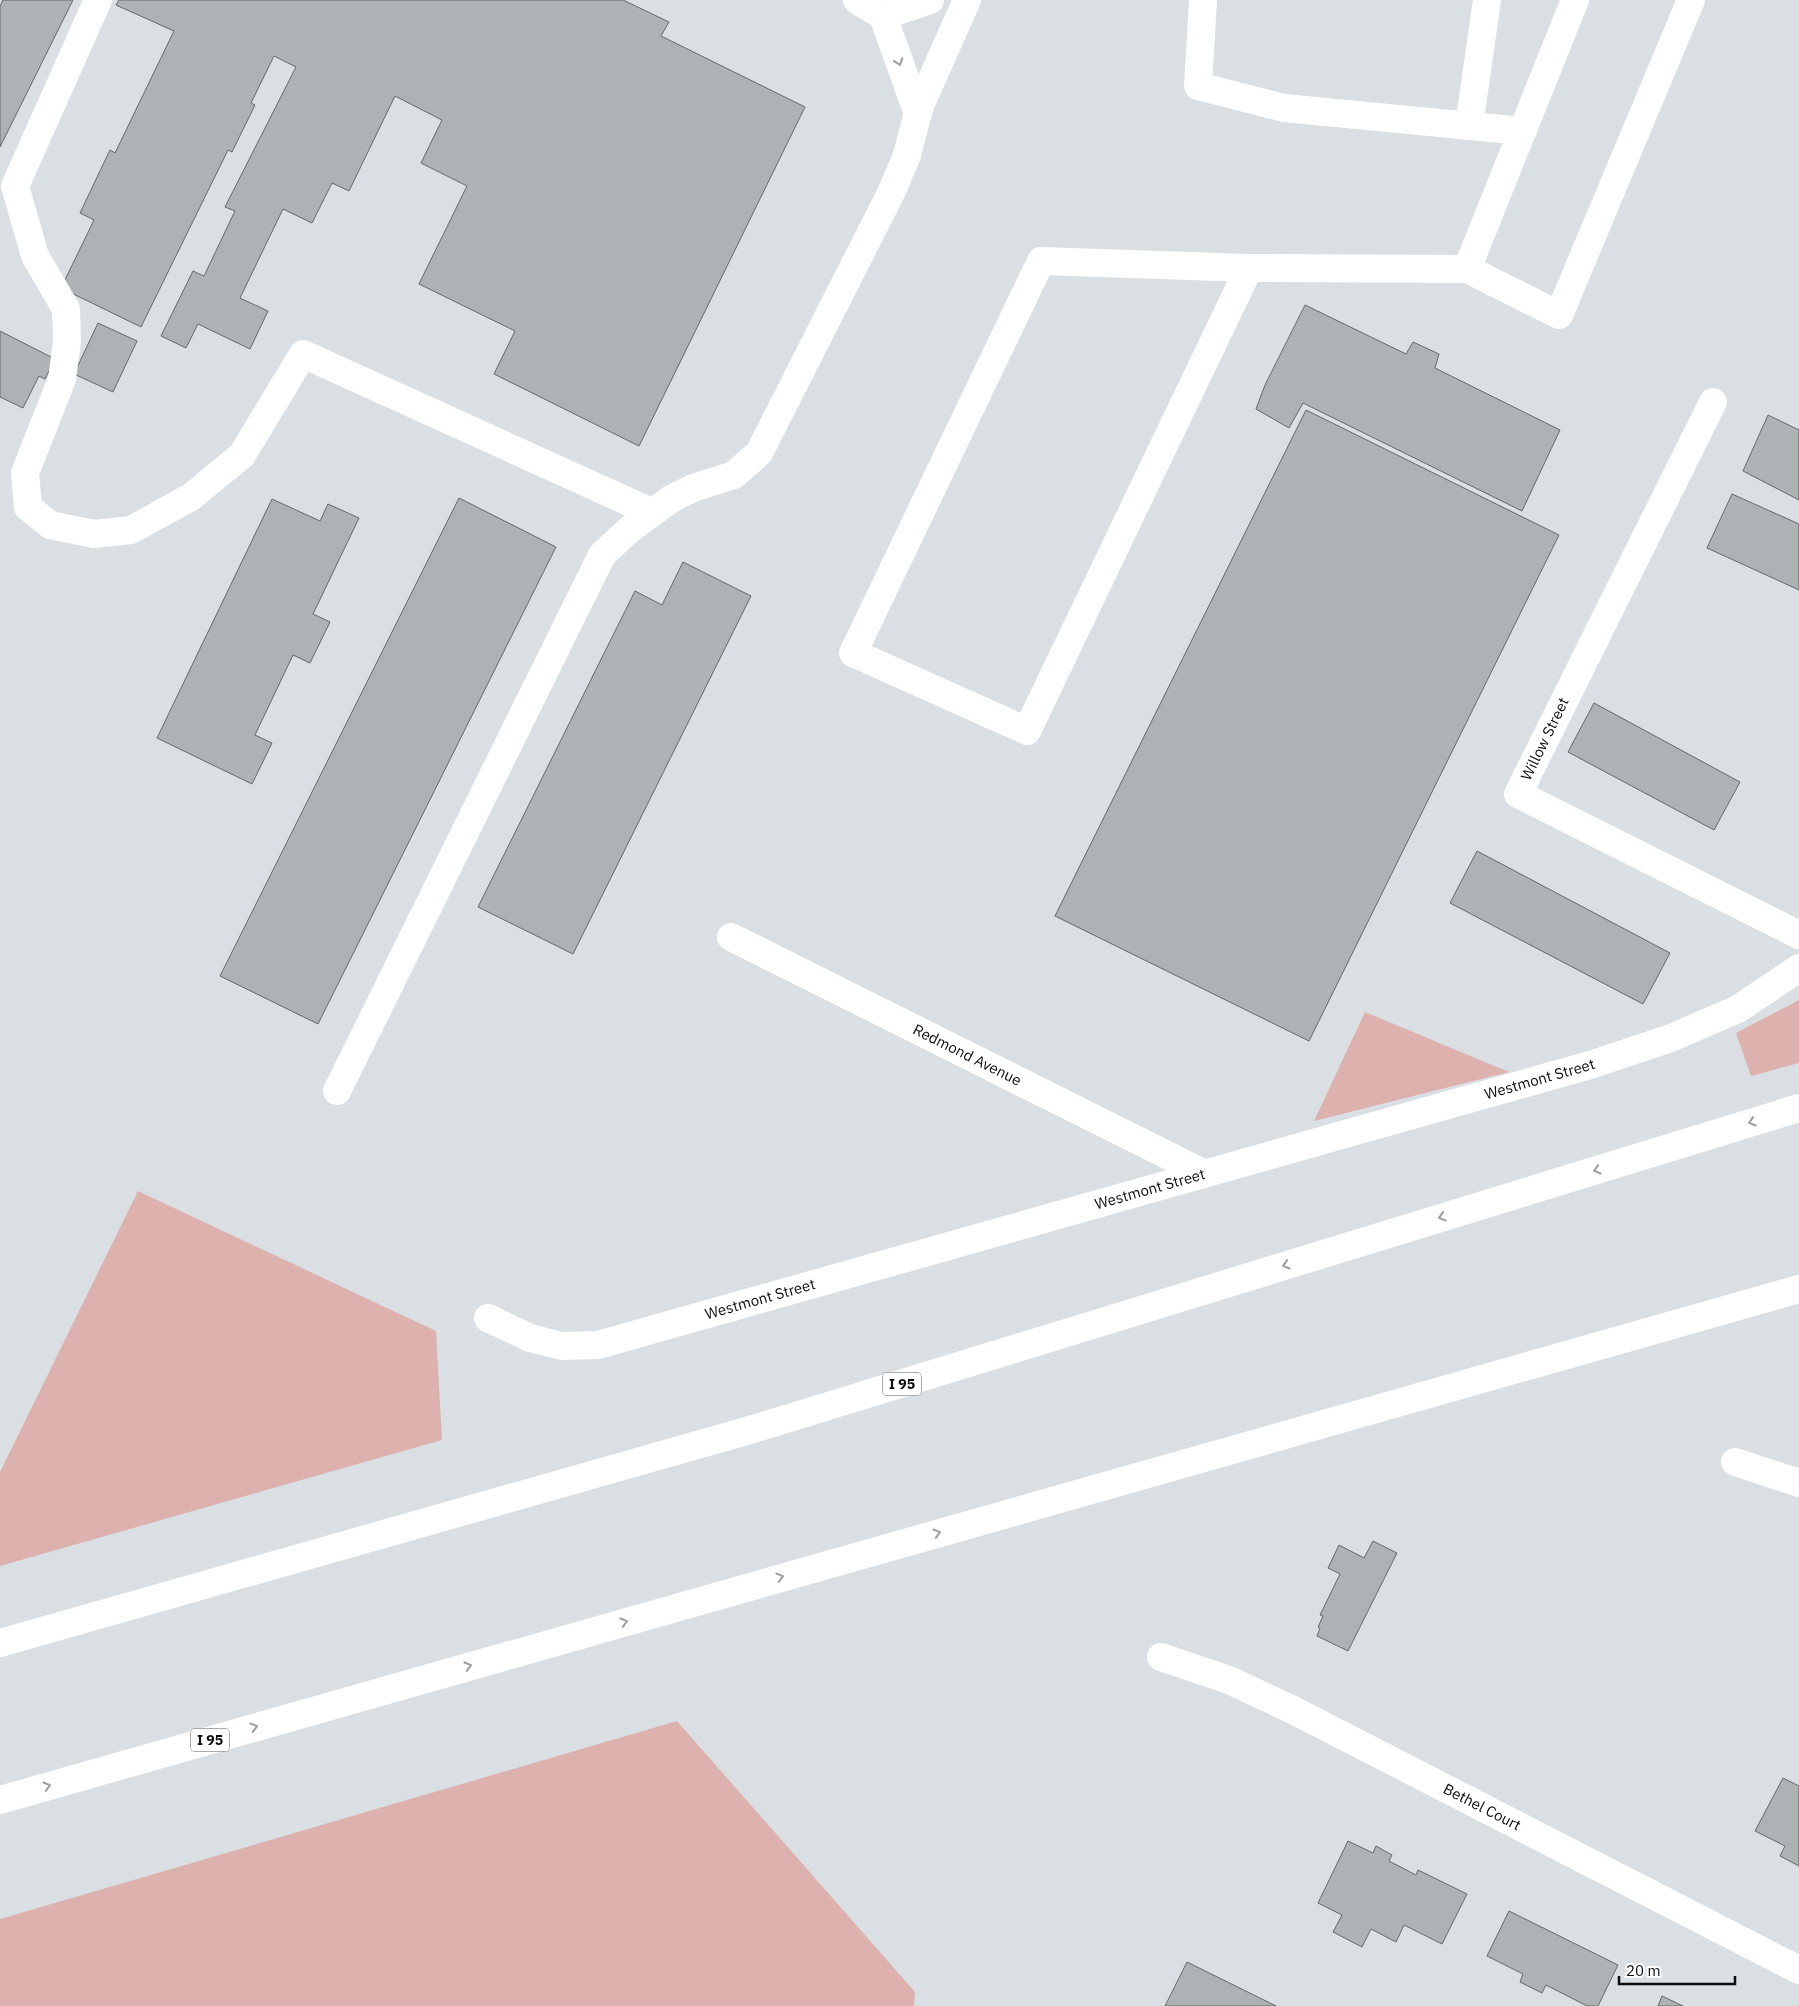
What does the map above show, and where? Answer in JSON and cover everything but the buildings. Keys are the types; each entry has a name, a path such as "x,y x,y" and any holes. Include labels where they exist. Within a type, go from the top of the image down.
{"main road":[{"path":"98,0 14,186 36,256 66,309 67,342 62,379 25,473 28,507 50,524 94,534 131,530 191,497 242,456 303,354 651,512"},
{"path":"857,0 883,16 918,114"},
{"path":"883,16 930,0"},
{"path":"337,1091 602,555 651,512 671,498 693,488 734,475 759,453 892,190 907,155 918,114 968,0"},
{"path":"1203,0 1198,86 1284,108 1523,131"},
{"path":"1469,126 1487,0"},
{"path":"1467,269 1575,0"},
{"path":"1249,268 1027,731 853,654 1041,261 1249,268 1467,269 1559,315 1691,0"},
{"name":"Willow Street","path":"1713,402 1518,794 1799,935"},
{"name":"Redmond Avenue","path":"731,936 1203,1173"},
{"name":"Westmont Street","path":"488,1318 530,1338 562,1346 598,1345 1590,1065 1662,1041 1738,1009 1799,968"},
{"name":"I 95","path":"0,1643 750,1430 1799,1108"},
{"name":"I 95","path":"0,1800 1799,1289"},
{"path":"1735,1462 1799,1483"},
{"name":"Bethel Court","path":"1161,1657 1229,1680 1291,1709 1799,1970"}],"shaded area":[{"path":"1799,1000 1799,1063 1751,1076 1736,1033"},
{"path":"1365,1012 1509,1072 1314,1121"},
{"path":"138,1191 436,1331 442,1440 0,1566 0,1472"},
{"path":"677,1721 915,1992 914,2006 0,2006 0,1919"}]}
